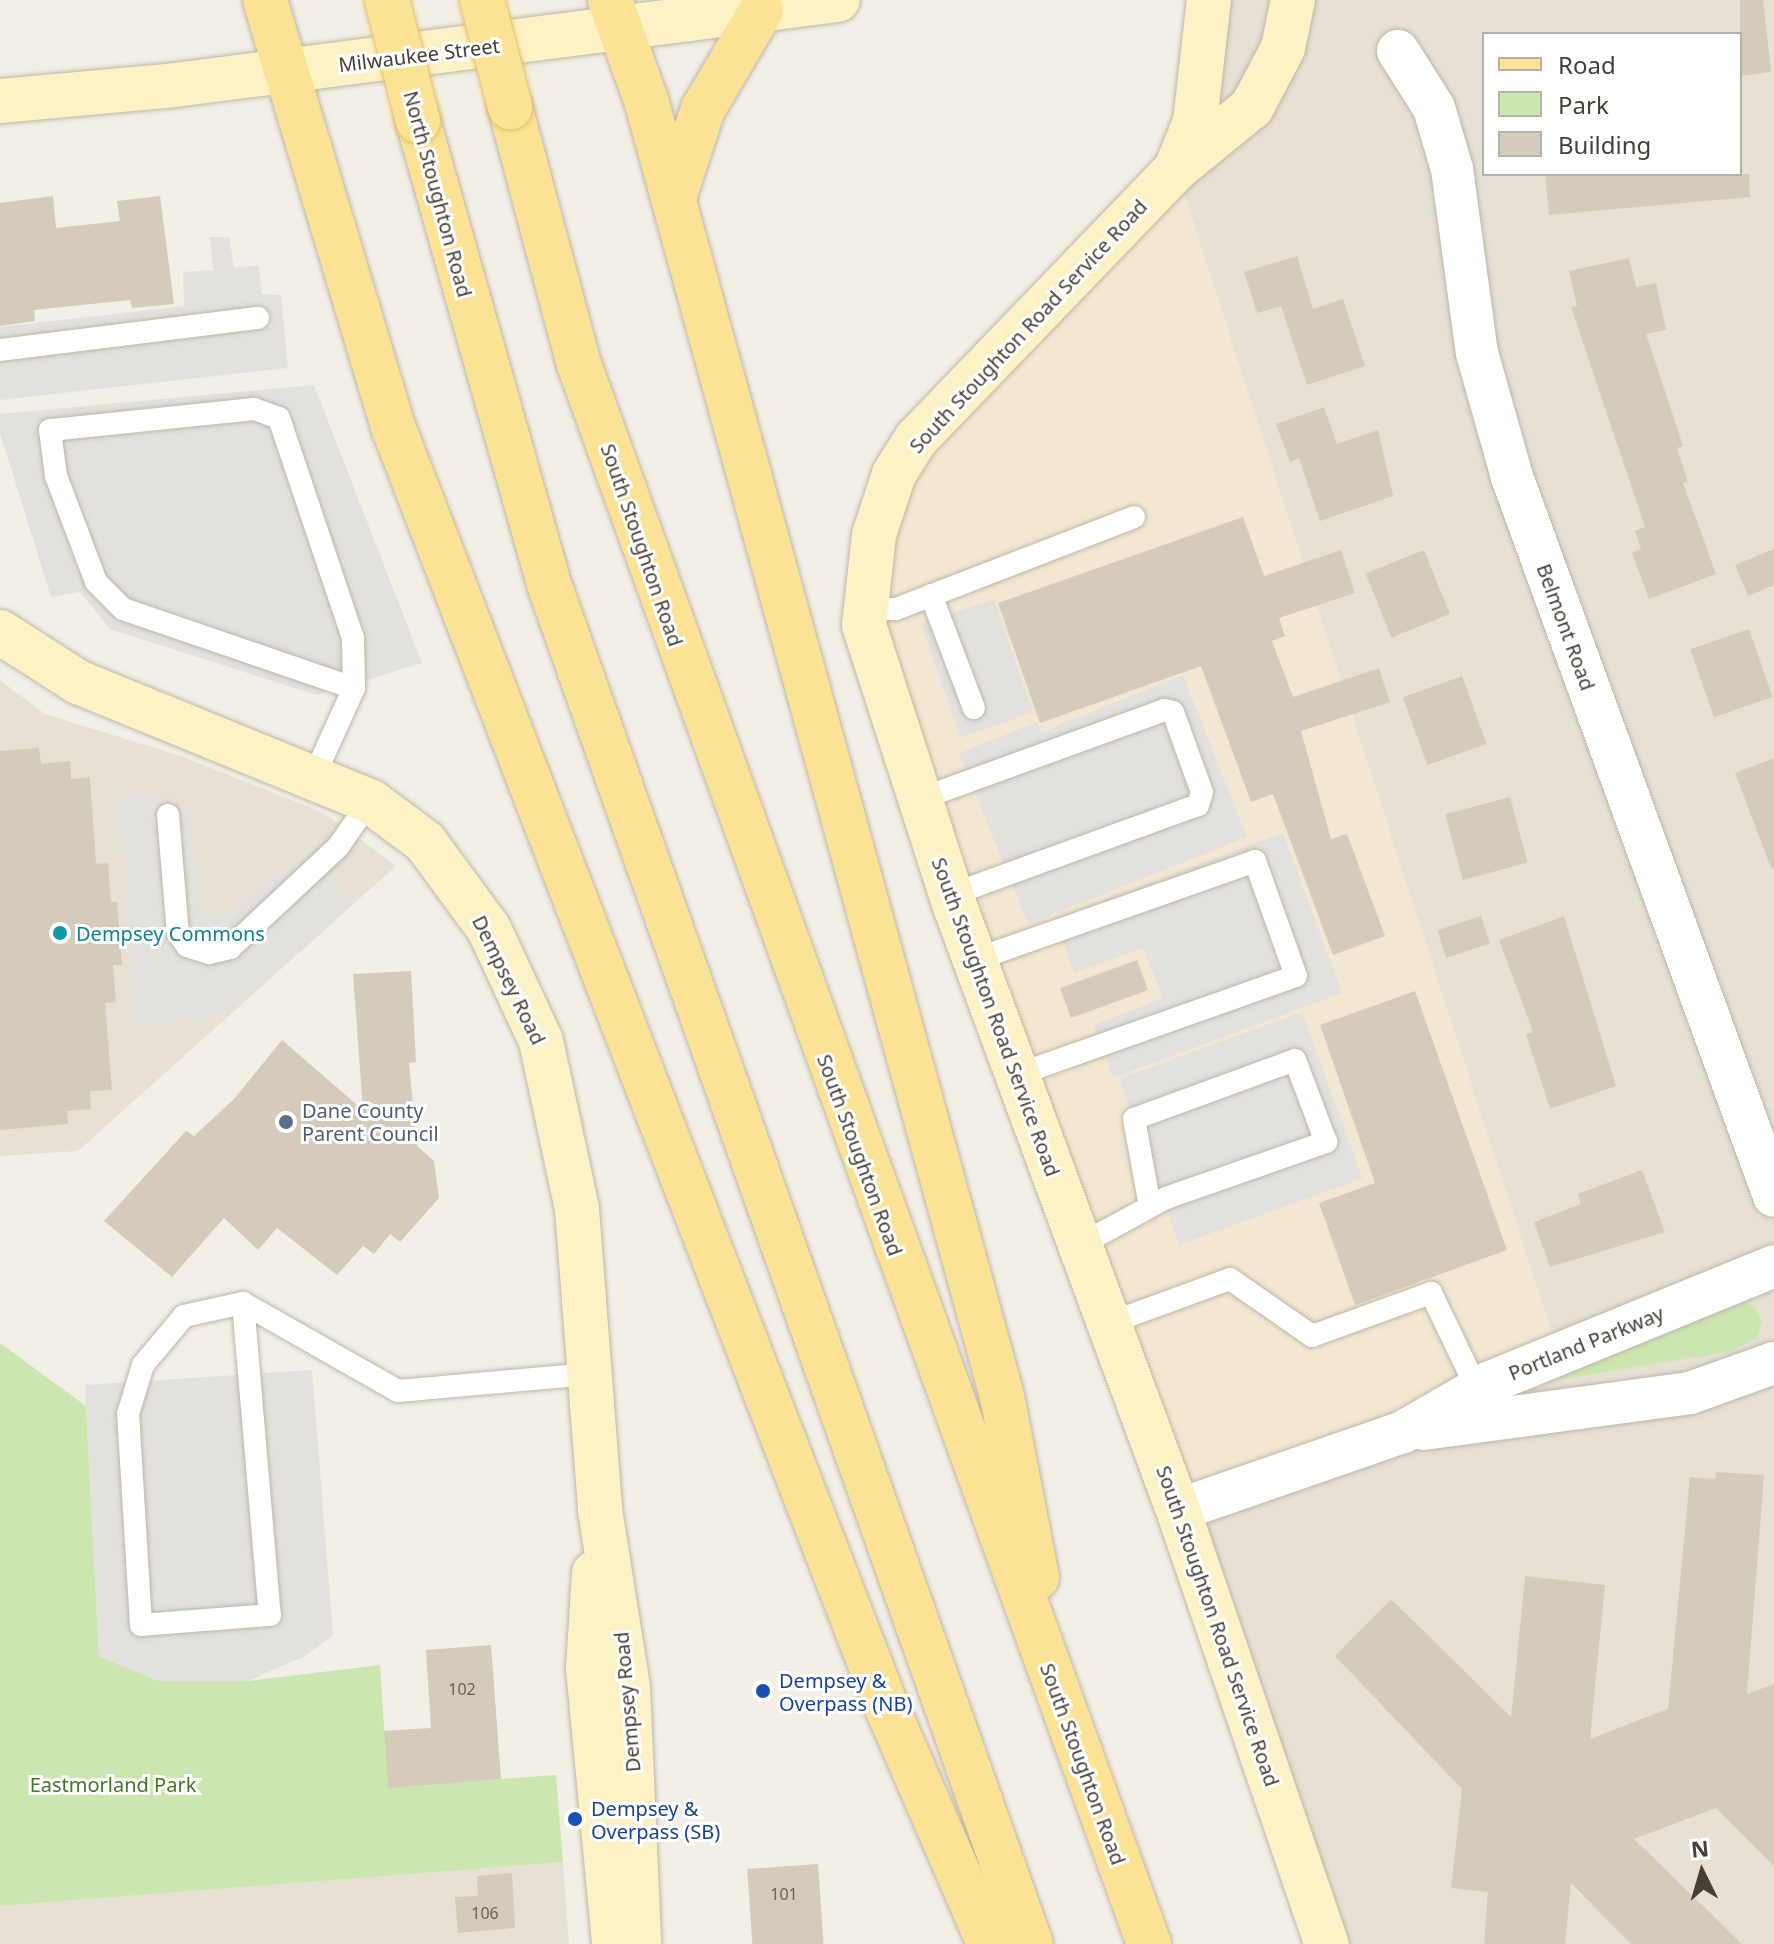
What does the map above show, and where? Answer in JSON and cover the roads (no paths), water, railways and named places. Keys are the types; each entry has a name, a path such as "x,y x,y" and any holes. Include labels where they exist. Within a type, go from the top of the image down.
{"main road":[{"path":"265,0 394,429 887,1708 989,1944"},
{"name":"North Stoughton Road","path":"387,0 490,388 635,834 1031,1944"},
{"name":"South Stoughton Road","path":"482,0 579,364 1149,1944"},
{"path":"673,201 698,121 761,11"},
{"path":"615,15 673,201 1002,1396 1062,1706"}],"street":[{"name":"Milwaukee Street","path":"0,101 288,71 615,15 761,11 838,0"},
{"name":"South Stoughton Road Service Road","path":"1176,169 1195,122 1209,0"},
{"name":"South Stoughton Road Service Road","path":"1293,0 1283,48 1252,107 1176,169 916,439 894,474 874,535 864,625 951,895 1178,1510 1327,1944"},
{"name":"Belmont Road","path":"1398,51 1434,108 1452,169 1477,353 1502,448 1774,1196"},
{"name":"Dempsey Road","path":"0,632 78,682 315,774 370,801 425,842 462,887 541,1041 577,1209 600,1510 628,1687 639,1944"},
{"name":"Portland Parkway","path":"1178,1510 1403,1432 1477,1389 1774,1266"},
{"name":"Portland Parkway","path":"1403,1432 1690,1393 1774,1363"},
{"name":"Dempsey Road","path":"600,1510 588,1668 614,1944"}],"lane":[{"path":"0,350 258,318"},
{"path":"315,774 354,688 353,638 279,418 254,409 50,430 56,476 96,582 123,609 354,688"},
{"path":"866,609 896,609 1134,517"},
{"path":"931,595 974,708"},
{"path":"920,799 1164,710 1173,712 1202,792 1198,805 951,895"},
{"path":"168,815 178,933 187,946 209,953 230,948 338,847 370,801"},
{"path":"974,960 1255,861 1296,976 1016,1075"},
{"path":"1078,1246 1150,1206 1326,1142 1295,1060 1134,1119 1150,1206"},
{"path":"1107,1324 1230,1279 1312,1336 1431,1293 1477,1389"},
{"path":"243,1303 270,1615 141,1625 128,1414 143,1365 184,1316 243,1303 398,1391 589,1374"}],"place":[{"name":"Dempsey Commons","path":"60,933"},
{"name":"Dane County Parent Council","path":"286,1122"},
{"name":"Dempsey & Overpass (NB)","path":"763,1691"},
{"name":"Dempsey & Overpass (SB)","path":"575,1819"}],"park label":[{"name":"Eastmorland Park","path":"113,1784"}]}
